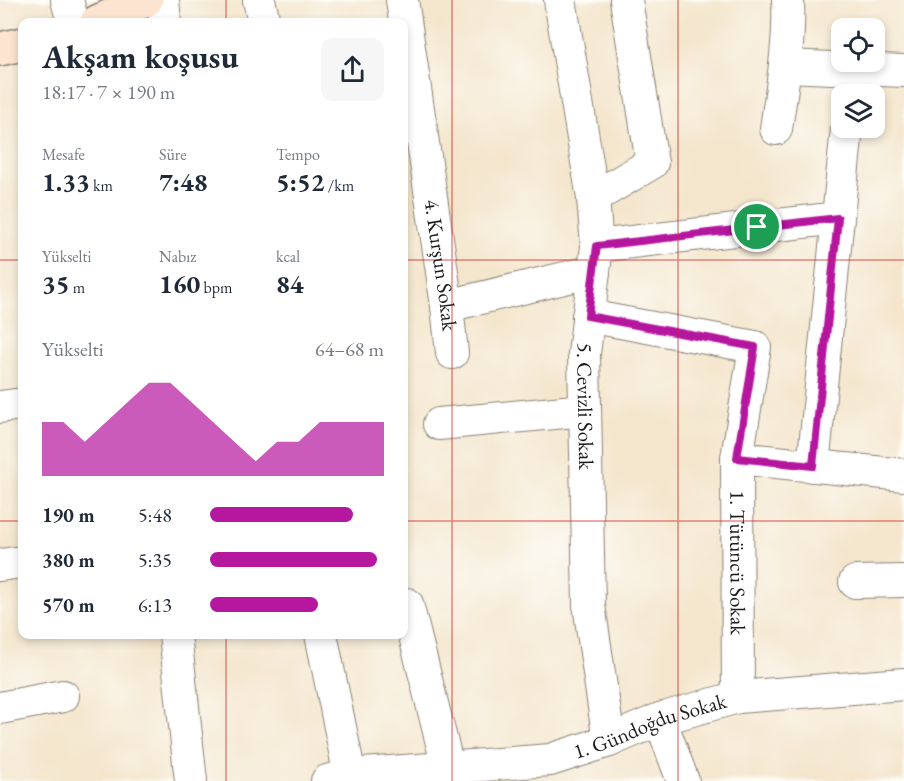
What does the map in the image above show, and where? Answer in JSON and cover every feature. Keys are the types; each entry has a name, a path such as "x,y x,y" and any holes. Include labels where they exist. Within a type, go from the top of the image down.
{"main road":[{"path":"106,18 146,0"},
{"path":"0,49 18,45"}],"street":[{"path":"67,0 72,18"},
{"path":"163,0 165,18"},
{"path":"259,0 263,18"},
{"name":"4. Kurşun Sokak","path":"402,0 405,18"},
{"name":"5. Cevizli Sokak","path":"561,0 593,198 595,259 584,354 589,605 609,741"},
{"path":"593,198 652,162 626,0"},
{"path":"776,129 789,26 788,0"},
{"name":"4. Kurşun Sokak","path":"408,41 453,353"},
{"path":"785,66 851,82 904,71"},
{"path":"813,466 846,138"},
{"path":"447,306 595,259 838,218"},
{"name":"1. Tütüncü Sokak","path":"588,316 755,347 737,458 738,697"},
{"path":"0,407 18,405"},
{"path":"439,424 585,410"},
{"path":"737,458 904,475"},
{"path":"0,565 18,563"},
{"path":"855,582 904,581"},
{"path":"408,608 448,767"},
{"path":"175,639 191,781"},
{"path":"322,639 343,779"},
{"name":"1. Gündoğdu Sokak","path":"343,779 448,767 550,760 609,741 660,719 738,697 904,684"},
{"path":"0,708 63,696"},
{"path":"660,719 683,781"}],"route":[{"path":"838,218 813,466 737,458 755,347 588,316 597,246 757,227 838,218"}]}
